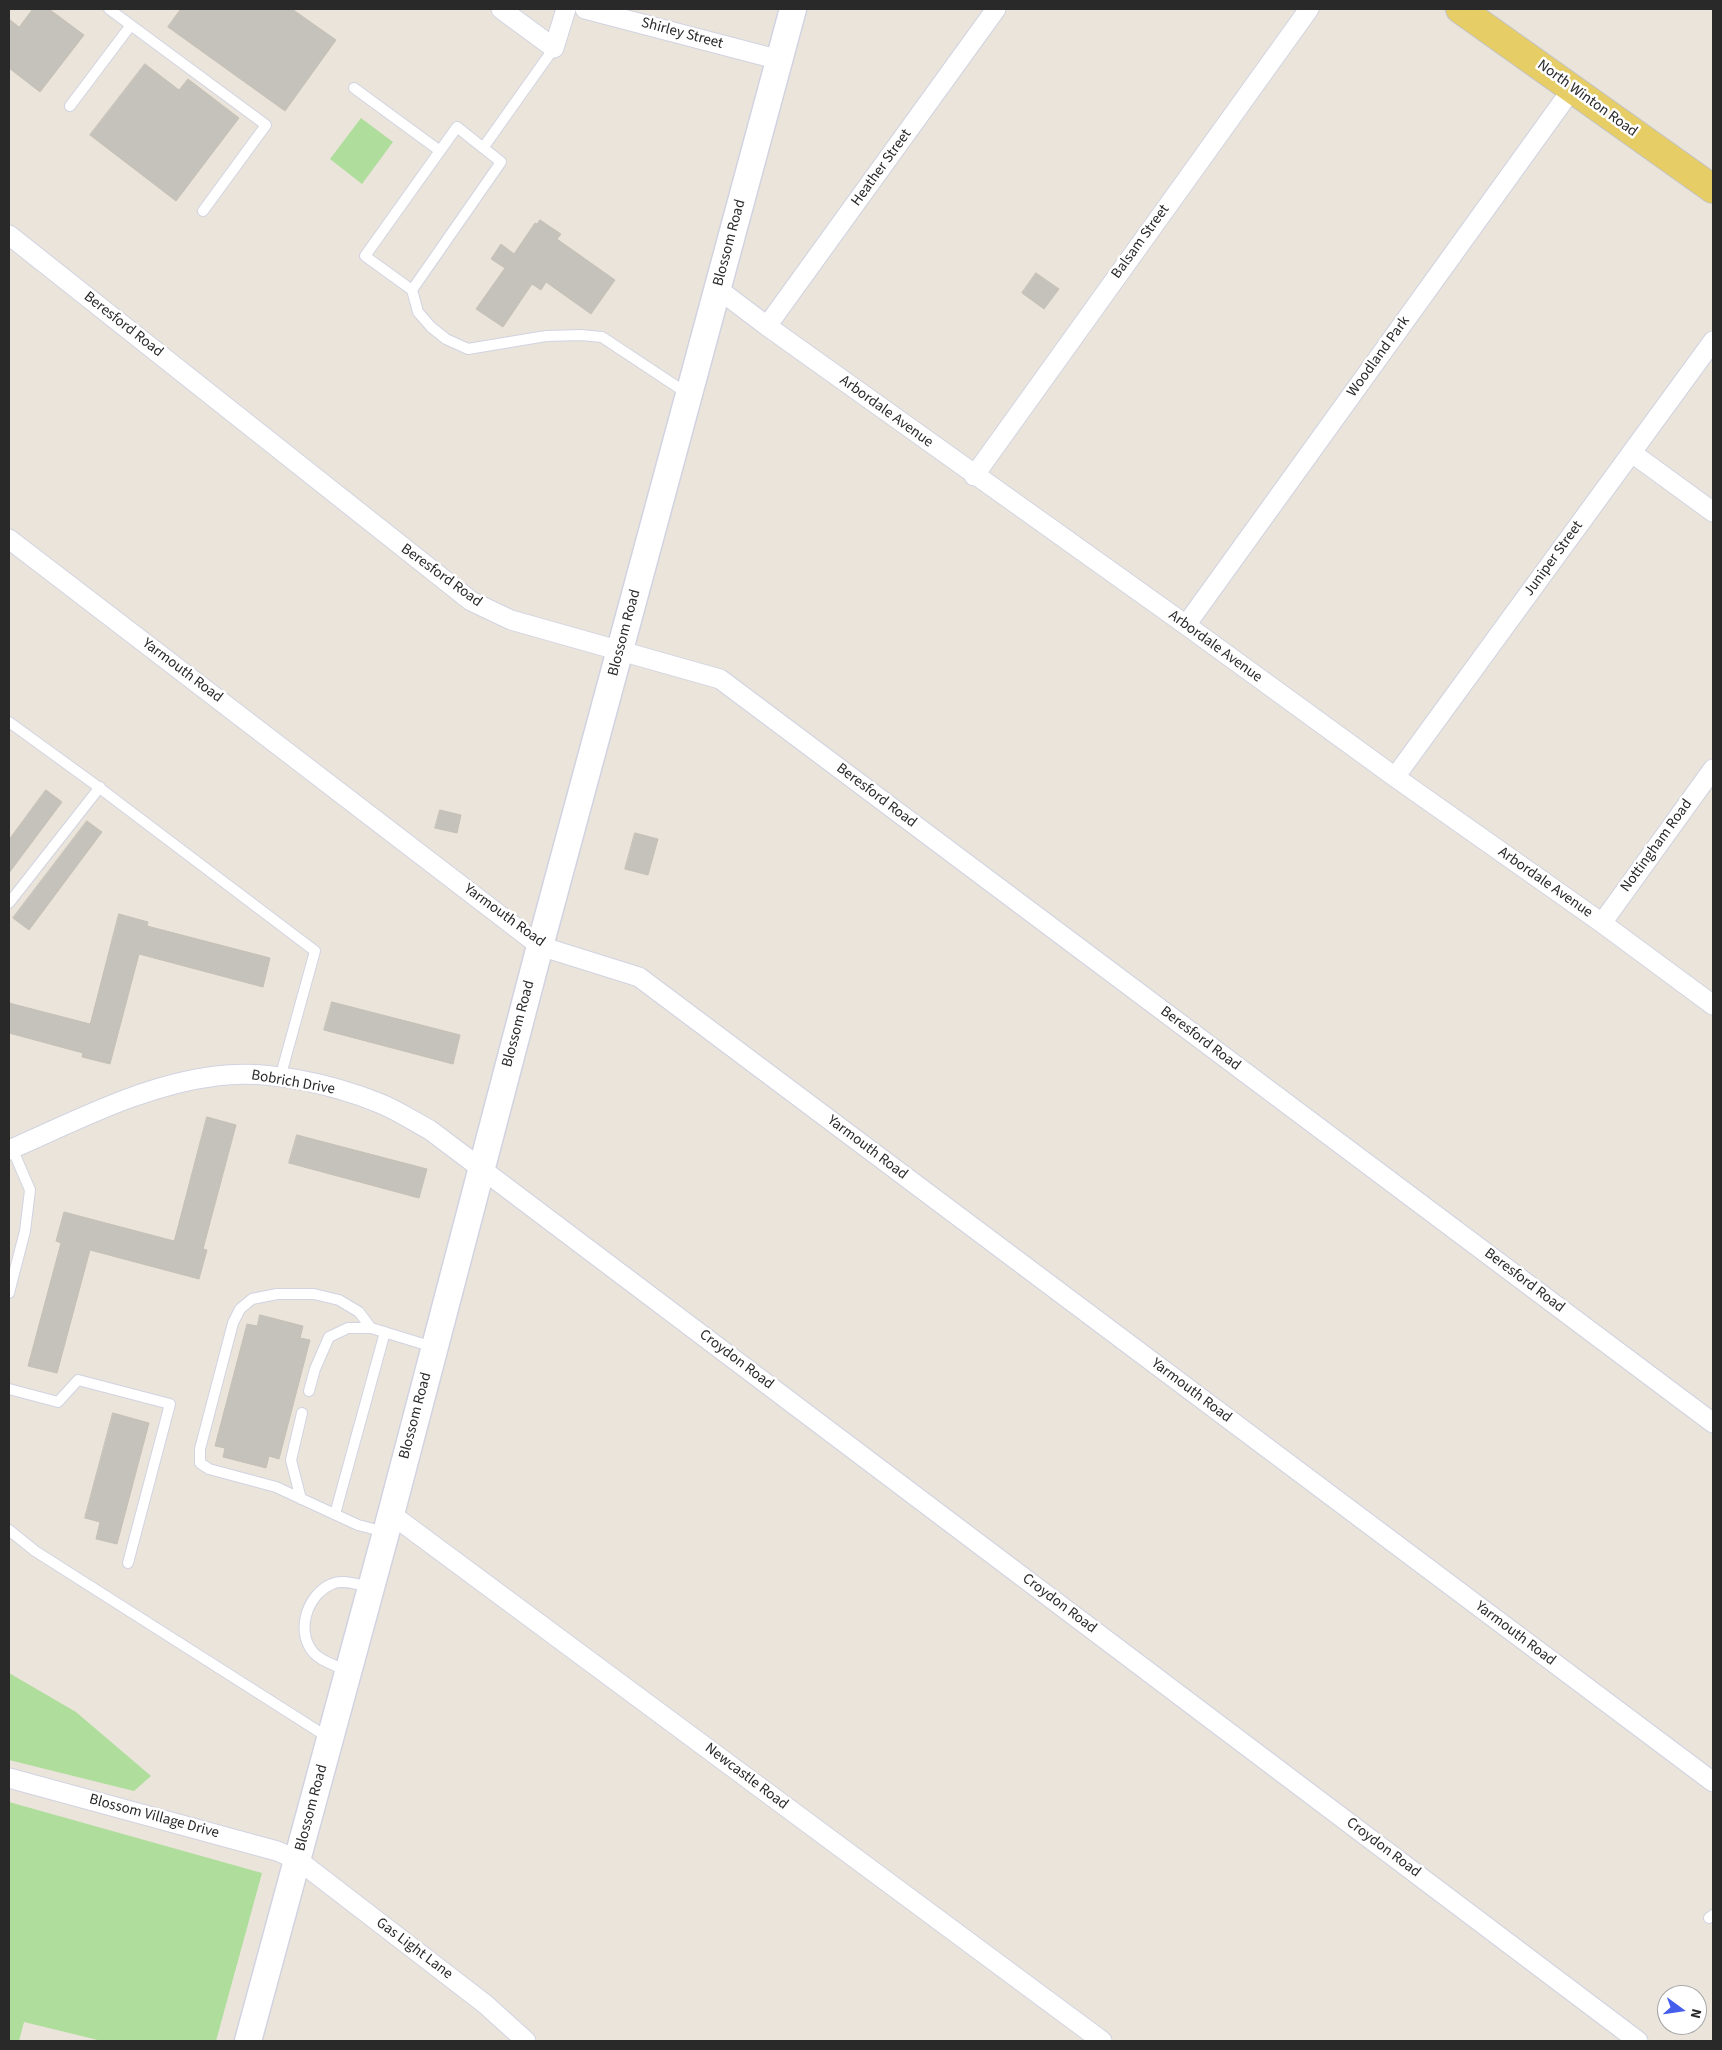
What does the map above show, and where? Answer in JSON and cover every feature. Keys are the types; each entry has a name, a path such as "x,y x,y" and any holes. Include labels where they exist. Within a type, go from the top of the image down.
{"main road":[{"name":"North Winton Road","path":"1460,9 1713,189"}],"street":[{"path":"501,9 554,48 566,9"},
{"name":"Shirley Street","path":"585,9 780,60"},
{"name":"Blossom Road","path":"248,2041 389,1523 540,946 794,9"},
{"name":"Heather Street","path":"767,326 996,9"},
{"name":"Balsam Street","path":"974,476 1309,9"},
{"name":"Woodland Park","path":"1186,625 1572,89"},
{"name":"Beresford Road","path":"9,234 472,601 512,620 720,679 1713,1423"},
{"name":"Arbordale Avenue","path":"718,289 974,476 1186,625 1395,777 1602,923 1713,1005"},
{"name":"Juniper Street","path":"1395,777 1713,341"},
{"path":"1632,453 1713,512"},
{"name":"Yarmouth Road","path":"9,539 540,946 639,977 1713,1782"},
{"name":"Nottingham Road","path":"1602,923 1713,769"},
{"name":"Bobrich Drive","path":"10,1149 151,1091 217,1076 239,1074 280,1078 327,1087 380,1104 430,1130 481,1167"},
{"name":"Croydon Road","path":"481,1167 1638,2041"},
{"name":"Newcastle Road","path":"389,1523 1102,2041"},
{"name":"Blossom Village Drive","path":"9,1778 277,1851 298,1860"},
{"name":"Gas Light Lane","path":"298,1860 485,2004 526,2041"}],"lane":[{"path":"109,9 266,125 203,211"},
{"path":"70,106 131,25"},
{"path":"483,148 554,48"},
{"path":"354,88 440,151"},
{"path":"412,290 501,162 457,127 366,256 412,290 418,312 431,328 446,340 468,349 546,336 581,335 602,337 689,395"},
{"path":"9,722 100,788 316,952 280,1078"},
{"path":"9,903 100,788"},
{"path":"9,1293 25,1231 30,1190 10,1149"},
{"path":"371,1328 359,1312 339,1300 314,1294 277,1294 252,1299 240,1310 233,1323 200,1449 200,1463 208,1469 276,1488 358,1525 389,1523"},
{"path":"309,1391 315,1369 329,1337 348,1328 371,1328 434,1347"},
{"path":"335,1514 386,1332"},
{"path":"9,1389 58,1402 78,1380 170,1404 128,1562"},
{"path":"301,1499 291,1460 302,1413"},
{"path":"9,1530 35,1551 330,1739"},
{"path":"349,1671 330,1664 316,1655 306,1640 304,1623 309,1606 320,1592 332,1584 347,1582 371,1588"}],"green space":[{"path":"361,118 393,142 362,184 330,159"},
{"path":"9,1673 76,1712 151,1776 134,1791 9,1760"},
{"path":"9,1802 262,1873 216,2041 102,2041 24,2022 19,2041 9,2041"}],"building":[{"path":"33,9 49,9 84,35 40,92 9,68 9,19 19,27"},
{"path":"181,9 292,9 336,40 285,111 168,27"},
{"path":"145,64 179,90 188,79 239,118 176,201 90,135"},
{"path":"540,220 561,234 557,239 615,280 591,314 546,282 541,290 532,284 503,327 476,309 505,268 491,259 501,244 514,254 535,223 537,224"},
{"path":"1036,273 1059,289 1044,309 1022,293"},
{"path":"46,790 62,802 9,873 9,840"},
{"path":"440,810 461,815 457,833 435,828"},
{"path":"87,821 102,832 29,930 13,918"},
{"path":"635,833 658,839 648,875 625,869"},
{"path":"119,914 148,922 147,926 270,958 263,987 139,954 110,1064 82,1057 83,1053 9,1033 9,1003 90,1024"},
{"path":"332,1002 460,1035 453,1064 324,1030"},
{"path":"207,1117 236,1125 203,1249 207,1250 199,1279 90,1250 57,1373 28,1366 61,1243 56,1241 64,1212 174,1241"},
{"path":"297,1135 427,1169 419,1198 289,1163"},
{"path":"260,1315 303,1326 300,1338 310,1340 279,1459 269,1456 266,1468 223,1457 225,1448 215,1446 247,1324 257,1326"},
{"path":"113,1413 149,1423 117,1544 96,1539 100,1522 85,1518"}]}
